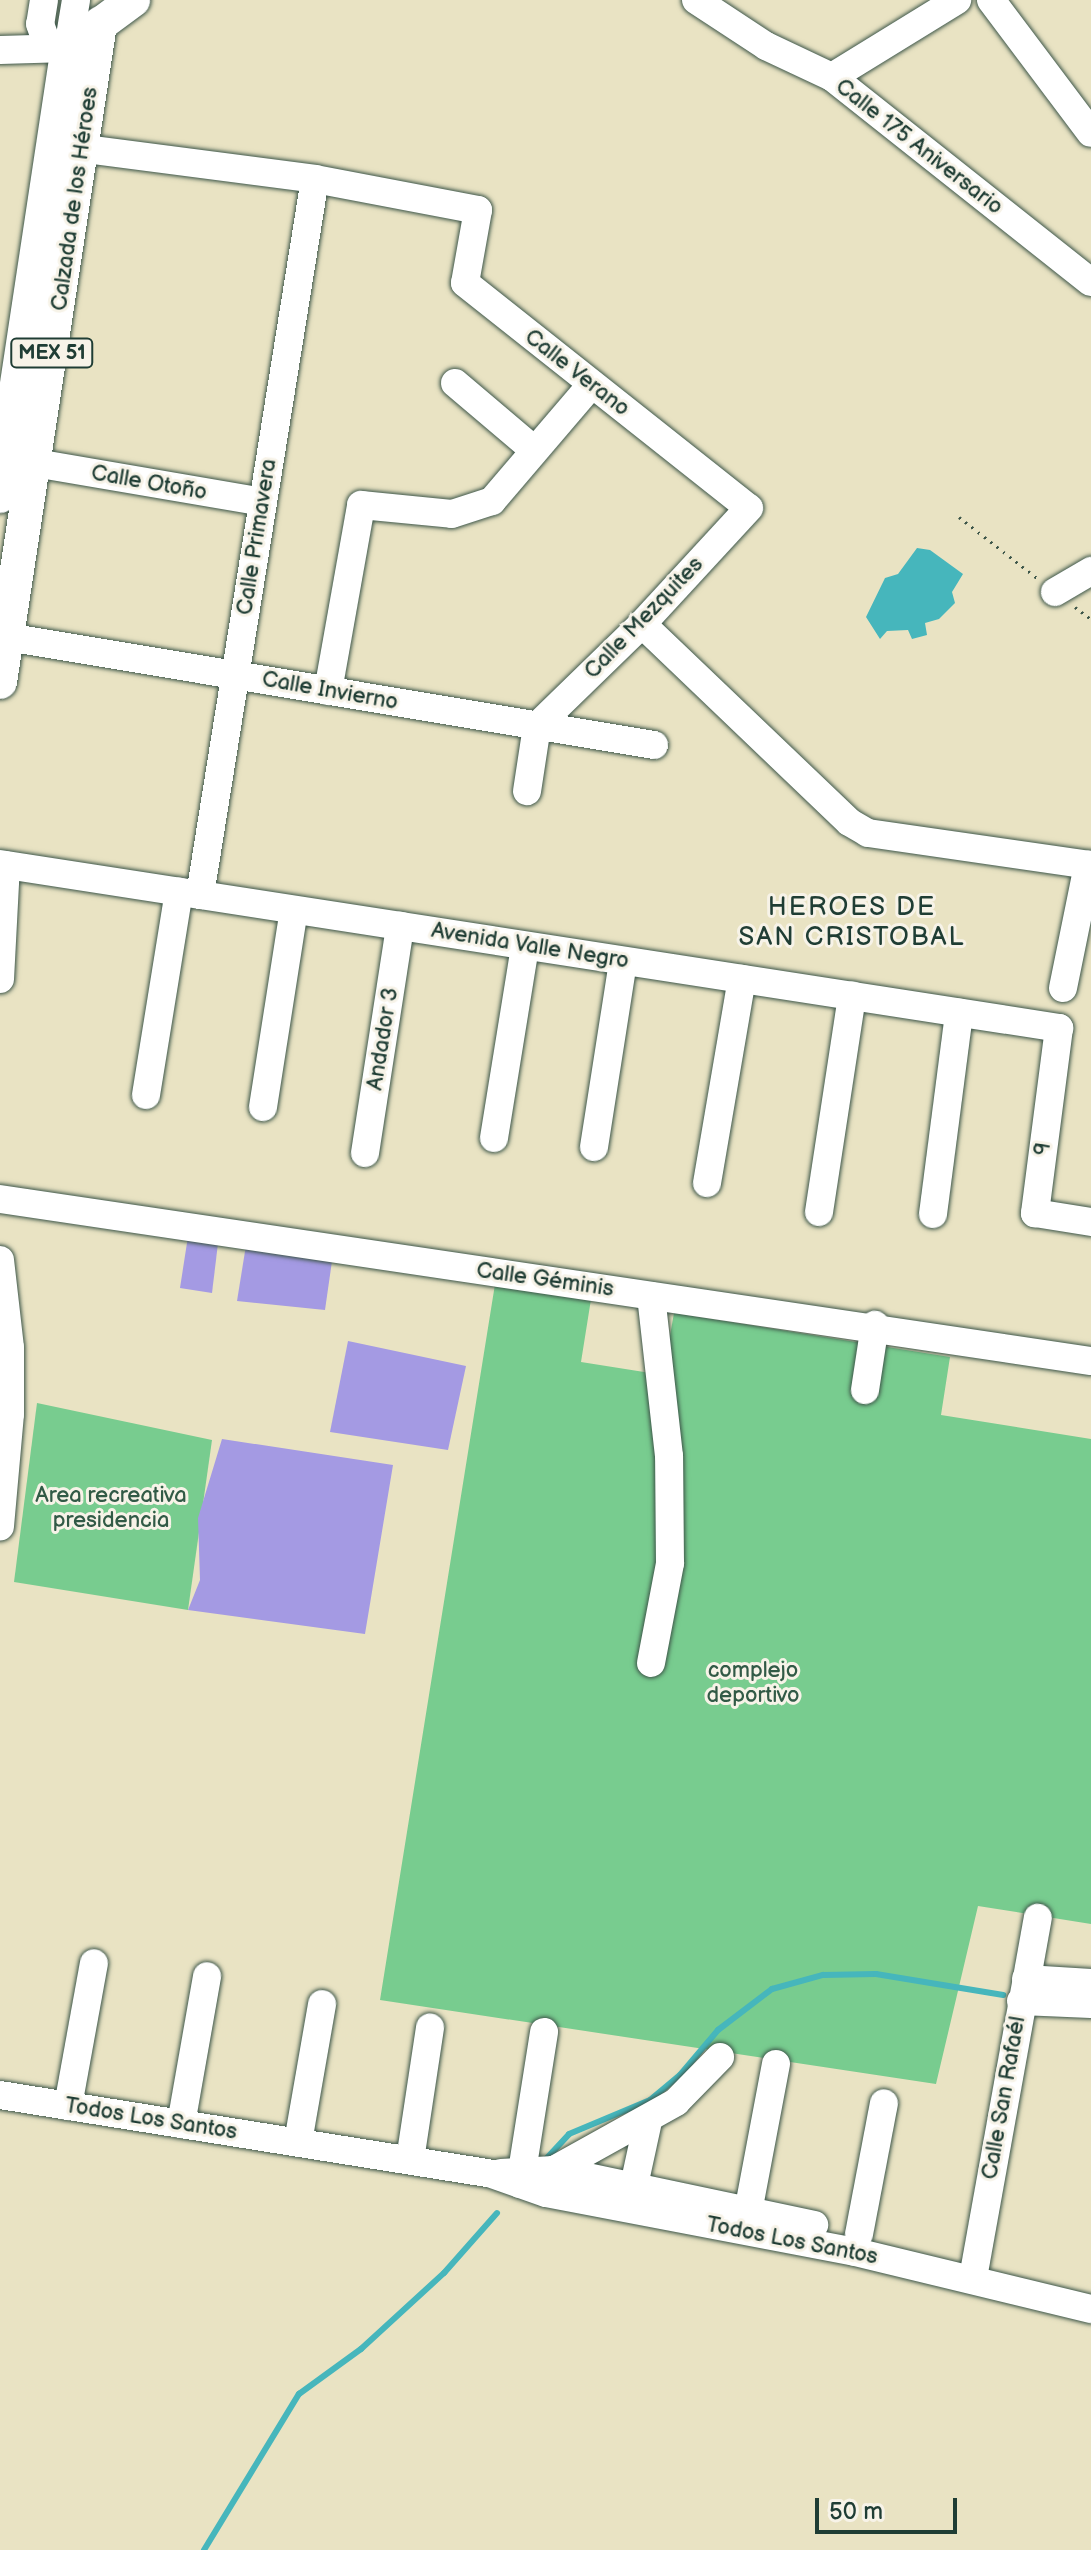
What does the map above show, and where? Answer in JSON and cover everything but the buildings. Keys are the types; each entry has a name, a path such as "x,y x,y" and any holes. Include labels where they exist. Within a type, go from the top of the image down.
{"main road":[{"path":"58,47 93,8 133,0"},
{"name":"Calzada de los Héroes","path":"0,682 85,149 93,8"},
{"name":"Calzada de los Héroes","path":"0,496 58,47"}],"street":[{"path":"44,0 40,24 58,47"},
{"name":"Calle 175 Aniversario","path":"696,0 766,46 832,77 1091,282"},
{"path":"832,77 957,0"},
{"path":"991,0 1091,133"},
{"path":"0,50 58,47"},
{"path":"85,149 315,179"},
{"name":"Calle Verano","path":"315,179 478,210 465,283 749,508"},
{"name":"Calle Primavera","path":"146,1095 235,675 315,179"},
{"path":"455,383 534,450"},
{"path":"328,691 361,505 452,514 492,501 591,385"},
{"name":"Calle Otoño","path":"35,463 263,502"},
{"name":"Calle Mezquites","path":"537,726 642,624 749,508"},
{"path":"1055,592 1091,571"},
{"path":"642,624 849,822 868,833 1090,865 1082,938 1063,988"},
{"name":"Calle Invierno","path":"7,637 654,745"},
{"path":"527,791 537,726"},
{"path":"0,979 3,865"},
{"name":"Avenida Valle Negro","path":"3,865 1059,1028"},
{"path":"263,1107 294,910"},
{"name":"Andador 3","path":"365,1153 400,926"},
{"path":"494,1138 525,946"},
{"path":"594,1147 623,961"},
{"path":"707,1183 742,979"},
{"path":"819,1212 852,996"},
{"path":"933,1214 959,1013"},
{"name":"9","path":"1059,1028 1035,1213 1091,1222"},
{"name":"Calle Géminis","path":"0,1199 651,1296 875,1325 1091,1361"},
{"path":"0,1260 5,1348 0,1527"},
{"path":"651,1296 669,1456 670,1563 651,1663"},
{"path":"865,1390 875,1325"},
{"name":"Calle San Rafaél","path":"974,2269 1038,1918"},
{"path":"68,2106 94,1963"},
{"path":"181,2124 207,1976"},
{"path":"1024,1990 1091,1983"},
{"path":"1024,1990 1091,2004"},
{"path":"298,2142 322,2004"},
{"path":"410,2160 430,2028"},
{"path":"535,2179 544,2032"},
{"path":"535,2179 648,2121 676,2102 720,2057"},
{"path":"746,2222 776,2064"},
{"name":"Todos Los Santos","path":"0,2095 492,2174 633,2190 746,2222 859,2234 1091,2309"},
{"path":"859,2234 884,2103"},
{"path":"633,2190 648,2121"},
{"name":"Todos Los Santos","path":"535,2179 974,2269 1091,2289"}],"path":[{"path":"959,517 1091,619"}],"green space":[{"name":"complejo deportivo","path":"496,1278 592,1293 581,1362 663,1375 674,1313 950,1357 941,1415 1091,1439 1091,1924 978,1906 936,2084 380,2000"},
{"name":"Area recreativa presidencia","path":"37,1403 212,1440 188,1610 14,1582"}],"water":[{"path":"917,548 930,550 963,574 952,592 955,603 939,619 925,623 927,635 912,639 908,630 887,631 880,639 866,617 885,578 898,574"}],"waterway":[{"path":"545,2160 569,2134 650,2100 680,2075 718,2030 772,1989 823,1975 876,1974 1003,1995"},
{"path":"204,2550 299,2394 361,2349 444,2273 497,2213"}],"district":[{"name":"HEROES DE SAN CRISTOBAL","path":"852,923"}]}
